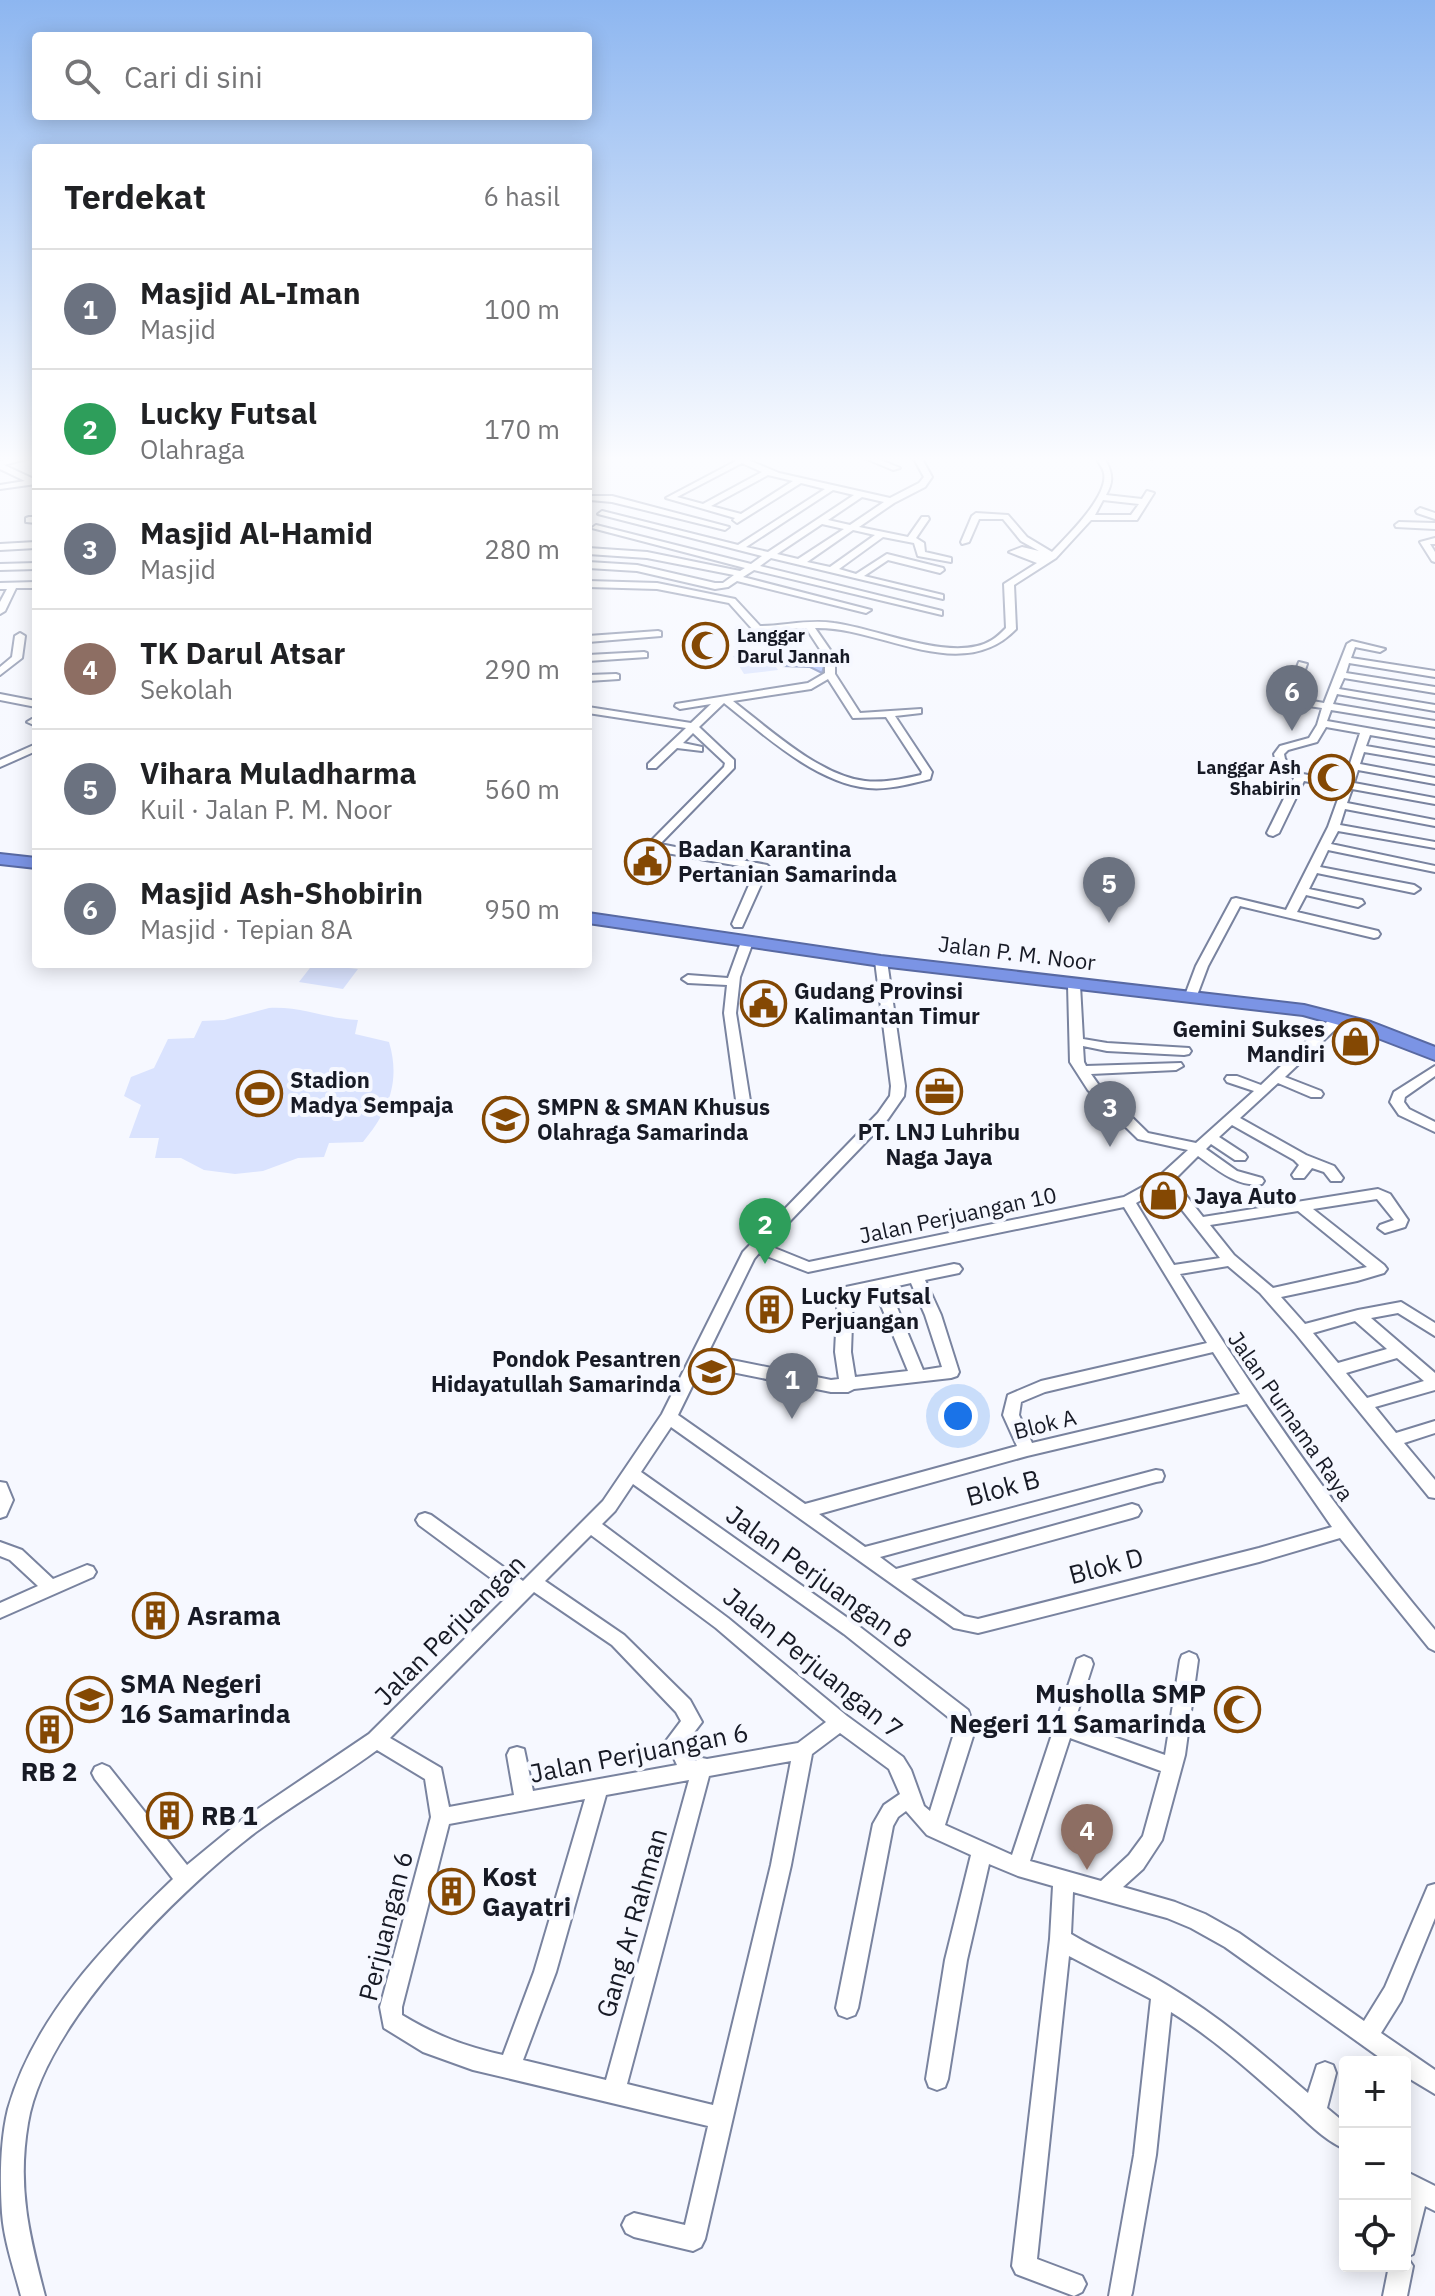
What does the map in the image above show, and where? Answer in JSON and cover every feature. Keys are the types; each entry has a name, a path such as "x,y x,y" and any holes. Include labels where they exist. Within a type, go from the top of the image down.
{"highway":[{"path":"0,859 32,863"},
{"name":"Jalan P. M. Noor","path":"592,919 881,961 1277,1006 1338,1019 1435,1054"}],"street":[{"path":"687,564 866,610"},
{"path":"743,564 939,613"},
{"path":"592,565 637,568 715,586 755,564"},
{"path":"809,564 940,597"},
{"path":"832,570 840,564"},
{"path":"858,576 876,564"},
{"path":"916,564 940,570"},
{"path":"592,584 657,586 732,601 757,629 836,626 932,648 985,648 1011,629 1009,584 1039,564"},
{"path":"0,567 32,566"},
{"path":"0,586 32,585"},
{"path":"1,606 13,586"},
{"path":"777,599 788,592"},
{"path":"809,626 830,657 830,674 857,716 917,711"},
{"path":"1353,631 1342,675 1323,723 1313,740 1284,748 1279,754 1280,760 1300,777 1435,801"},
{"path":"592,639 658,634"},
{"path":"0,672 17,658 20,636"},
{"path":"1352,644 1380,649"},
{"path":"592,658 644,655"},
{"path":"1346,660 1435,674"},
{"path":"1302,664 1288,699 1435,724"},
{"path":"680,706 811,686 830,674"},
{"path":"1342,675 1435,690"},
{"path":"592,678 616,677"},
{"path":"1335,691 1435,708"},
{"path":"0,697 32,703"},
{"path":"723,700 770,735 848,781 873,785 926,777 927,772 889,714"},
{"path":"652,766 723,700"},
{"path":"592,711 692,726 731,764 653,845 763,867 738,924"},
{"path":"1323,723 1435,743"},
{"path":"1289,914 1334,827 1366,731"},
{"path":"675,744 698,749"},
{"path":"1361,748 1435,761"},
{"path":"2,762 32,752"},
{"path":"1355,766 1435,781"},
{"path":"1273,833 1300,777"},
{"path":"1340,805 1435,823"},
{"path":"1334,827 1435,845"},
{"path":"1324,846 1435,869"},
{"path":"1312,869 1414,889"},
{"path":"1302,891 1358,903"},
{"path":"1190,998 1202,966 1236,902 1374,934"},
{"path":"744,1107 730,1013 733,982 747,942"},
{"name":"Jalan Perjuangan","path":"33,2296 13,2205 18,2112 33,2068 60,2021 84,1986 185,1878 251,1824 347,1763 376,1740 592,1526 632,1474 669,1417 734,1280 756,1246 855,1146 897,1096 881,961"},
{"path":"688,979 733,982"},
{"path":"1074,985 1075,1041 1081,1070 1097,1092 1143,1136 1194,1152 1232,1174 1257,1181"},
{"path":"1338,1019 1233,1120 1194,1152 1167,1181 1231,1261 1270,1294 1302,1330 1435,1492"},
{"path":"1075,1041 1107,1047 1184,1051"},
{"path":"1081,1070 1176,1066"},
{"path":"1435,1070 1399,1095 1397,1102 1404,1112 1435,1128"},
{"path":"1276,1078 1316,1094"},
{"path":"1232,1079 1263,1090"},
{"path":"1097,1092 1092,1096 1110,1117"},
{"path":"1233,1120 1300,1157 1329,1169 1336,1178"},
{"path":"1211,1138 1240,1157"},
{"path":"1299,1175 1307,1165 1300,1157"},
{"name":"Jalan Perjuangan 10","path":"756,1246 808,1267 1128,1201 1167,1181"},
{"path":"1201,1222 1382,1195 1401,1220 1400,1224 1385,1228"},
{"name":"Jalan Purnama Raya","path":"1128,1201 1250,1397 1343,1530 1435,1643"},
{"path":"1270,1294 1379,1269 1295,1206"},
{"path":"1170,1271 1231,1261"},
{"path":"848,1386 843,1352 844,1295 848,1291 954,1269"},
{"path":"697,1359 817,1383 848,1386 951,1372 933,1315 916,1277"},
{"path":"880,1284 918,1377"},
{"path":"1302,1330 1401,1307 1435,1331"},
{"path":"1358,1315 1435,1383"},
{"path":"1027,1450 1011,1415 1014,1399 1021,1395 1041,1387 1216,1346"},
{"path":"1335,1370 1398,1352"},
{"path":"1363,1405 1435,1383"},
{"name":"Blok A","path":"805,1511 1027,1450 1250,1397"},
{"name":"Blok D","path":"669,1417 960,1623 978,1626 1259,1555 1343,1530"},
{"path":"1392,1441 1434,1428"},
{"name":"Jalan Perjuangan 8","path":"632,1474 850,1629 961,1716 965,1730 934,1829"},
{"name":"Blok B","path":"864,1554 1156,1476"},
{"path":"0,1488 4,1500 0,1511"},
{"path":"895,1576 1132,1511"},
{"path":"425,1520 529,1588 618,1640 683,1706 692,1722 676,1741 695,1768"},
{"name":"Jalan Perjuangan 7","path":"592,1526 722,1623 840,1722 896,1763 916,1811 934,1829 1018,1867 1168,1909 1232,1940 1395,2056"},
{"path":"0,1549 16,1555 51,1588"},
{"path":"0,1611 87,1572"},
{"path":"1104,1891 1136,1862 1152,1840 1172,1766 1189,1660"},
{"path":"1018,1867 1084,1664"},
{"name":"Jalan Perjuangan 6","path":"441,1817 803,1750 840,1722"},
{"path":"1063,1727 1172,1766"},
{"name":"Perjuangan 6","path":"376,1740 434,1774 441,1817 390,2015 399,2028 431,2044 509,2069 721,2118"},
{"path":"634,2225 693,2239 781,1865 803,1750"},
{"path":"517,1755 525,1800"},
{"name":"Gang Ar Rahman","path":"613,2094 695,1768"},
{"path":"102,1773 185,1878"},
{"path":"509,2069 545,1972 599,1786"},
{"path":"847,2008 883,1824 886,1815 910,1798"},
{"path":"937,2079 956,1960 982,1850"},
{"path":"1063,1881 1060,1939 1024,2266 1074,2284"},
{"path":"1366,2037 1393,1994 1435,1893"},
{"path":"1060,1939 1088,1957 1162,1994 1230,2041 1339,2133"},
{"path":"1120,2293 1145,2155 1162,1994"},
{"name":"Jalan Perjuangan 7","path":"1411,2067 1435,2083"},
{"path":"1314,2113 1325,2073"},
{"path":"1411,2222 1419,2191"},
{"path":"1395,2296 1400,2272"}],"shaded area":[{"path":"766,652 778,670 744,674 733,656"},
{"path":"310,968 358,969 343,989 299,982"},
{"name":"Stadion Madya Sempaja","path":"269,1008 358,1020 355,1034 389,1042 394,1070 390,1096 363,1142 329,1143 324,1157 298,1158 263,1171 235,1174 204,1170 181,1158 155,1158 159,1138 129,1138 141,1105 124,1096 131,1077 154,1068 168,1039 194,1038 202,1021 224,1020"}],"water":[{"path":"813,652 826,659 822,673 810,667 782,666 779,660"}],"place":[{"name":"Langgar Darul Jannah","path":"706,646"},
{"name":"Masjid Ash-Shobirin","path":"1292,731"},
{"name":"Langgar Ash Shabirin","path":"1332,778"},
{"name":"Badan Karantina Pertanian Samarinda","path":"647,862"},
{"name":"Vihara Muladharma","path":"1109,923"},
{"name":"Gudang Provinsi Kalimantan Timur","path":"763,1004"},
{"name":"Gemini Sukses Mandiri","path":"1356,1042"},
{"name":"PT. LNJ Luhribu Naga Jaya","path":"939,1091"},
{"name":"Stadion Madya Sempaja","path":"259,1093"},
{"name":"SMPN & SMAN Khusus Olahraga Samarinda","path":"506,1120"},
{"name":"Masjid Al-Hamid","path":"1110,1147"},
{"name":"Jaya Auto","path":"1163,1196"},
{"name":"Lucky Futsal","path":"765,1264"},
{"name":"Lucky Futsal Perjuangan","path":"770,1309"},
{"name":"Pondok Pesantren Hidayatullah Samarinda","path":"712,1372"},
{"name":"Masjid AL-Iman","path":"792,1419"},
{"name":"Asrama","path":"156,1616"},
{"name":"SMA Negeri 16 Samarinda","path":"89,1699"},
{"name":"Musholla SMP Negeri 11 Samarinda","path":"1237,1709"},
{"name":"RB 2","path":"49,1729"},
{"name":"RB 1","path":"170,1816"},
{"name":"TK Darul Atsar","path":"1087,1870"},
{"name":"Kost Gayatri","path":"451,1892"}]}
